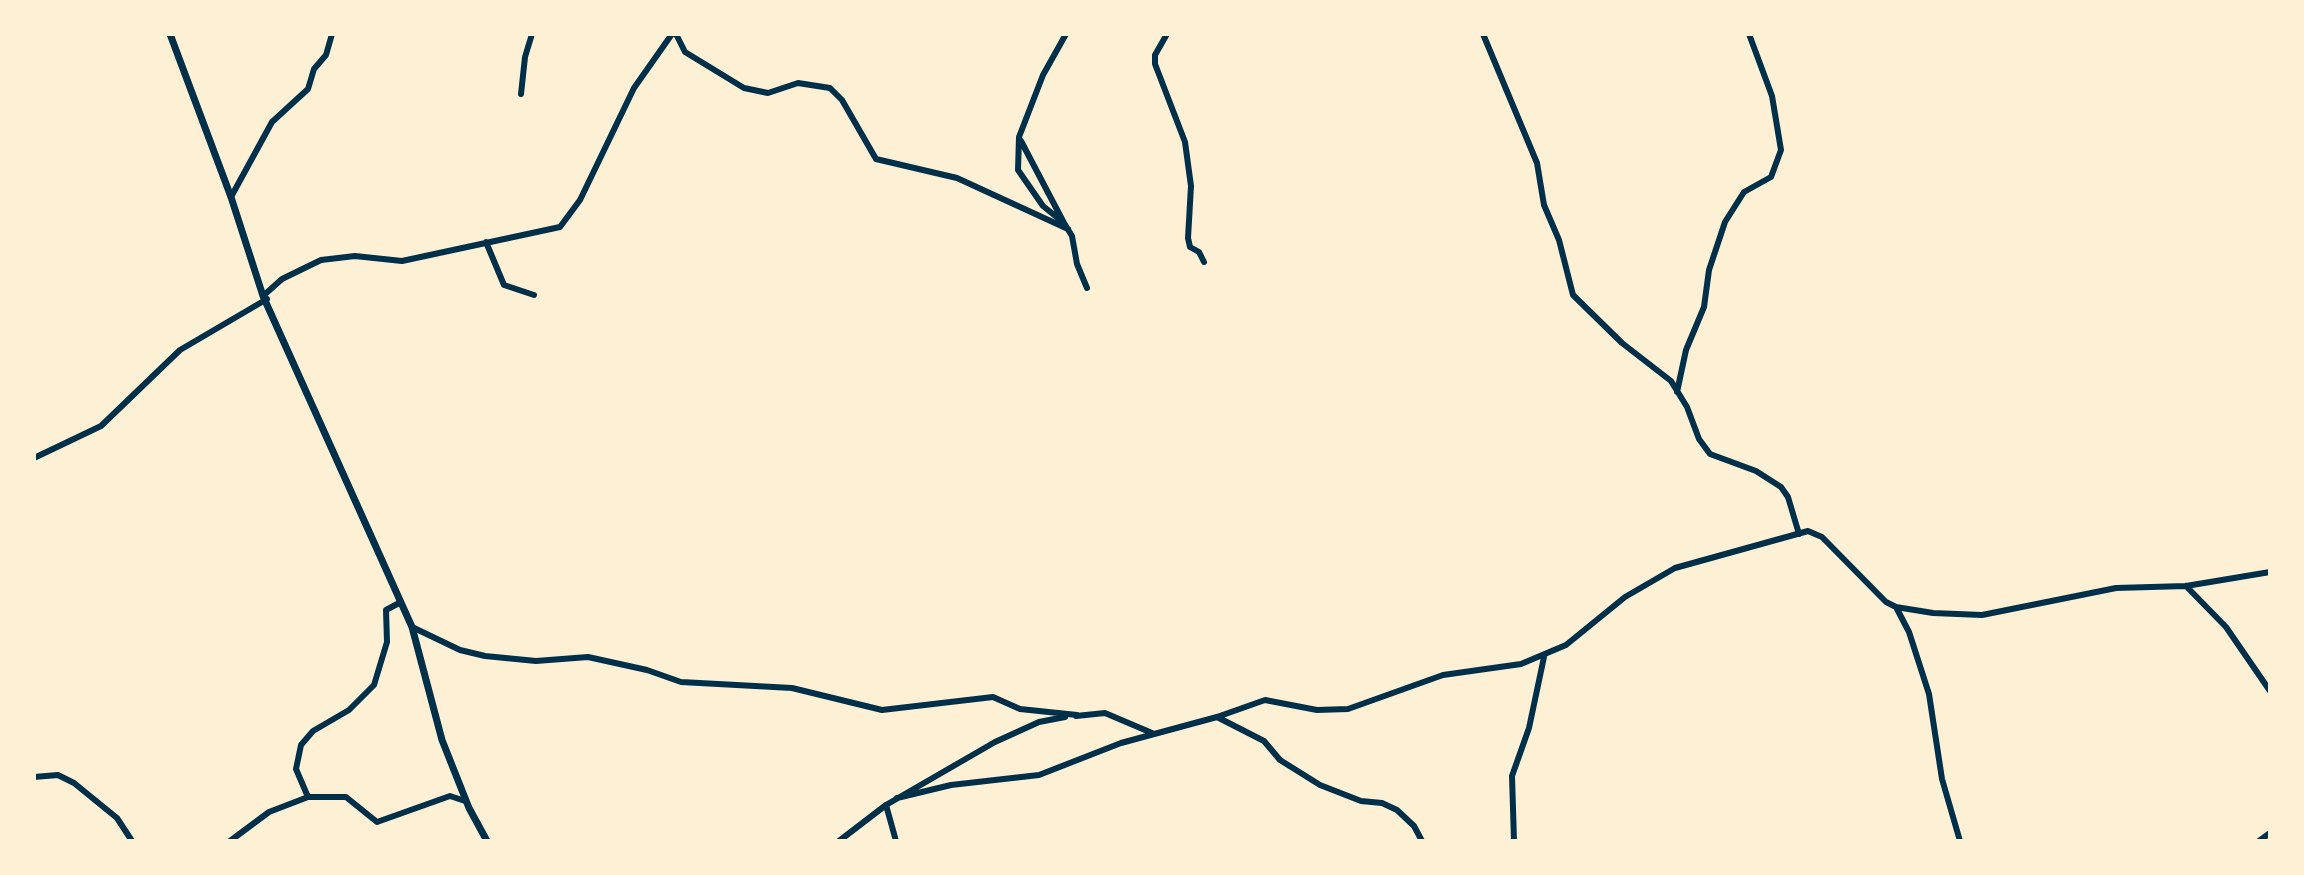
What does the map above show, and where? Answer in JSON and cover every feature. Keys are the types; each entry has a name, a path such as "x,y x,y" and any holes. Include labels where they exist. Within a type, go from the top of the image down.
{"street":[{"path":"231,197 272,122 308,89 314,69 326,55 332,34"},
{"path":"521,94 525,57 532,34"},
{"path":"34,458 101,426 180,350 265,298 282,279 321,260 355,256 402,261 564,224 580,200 634,88 674,34 685,52 744,88 768,93 798,83 830,88 842,100 876,159 957,178 1066,226"},
{"path":"1066,34 1043,75 1019,137 1018,170 1043,206 1066,226"},
{"path":"1167,34 1155,55 1155,64 1185,142 1191,186 1188,238 1190,247 1199,252 1204,262"},
{"path":"1483,34 1537,163 1544,205 1559,240 1573,295 1622,343 1663,373 1677,392 1707,450 1725,462 1767,477 1781,487 1799,534"},
{"path":"1677,392 1686,350 1704,307 1709,270 1725,222 1744,192 1771,177 1781,150 1772,96 1749,34"},
{"path":"172,36 265,298 412,627 442,740 469,808"},
{"path":"1019,137 1066,226 1087,288"},
{"path":"486,242 504,285 534,295"},
{"path":"897,798 951,785 1039,775 1152,733 1217,717 1265,700 1317,710 1348,709 1443,675 1489,670 1544,657 1566,645 1625,597 1675,568 1808,531 1822,537 1874,592 1896,607 1982,615 2116,588 2186,586 2270,572"},
{"path":"2186,586 2226,627 2270,691"},
{"path":"308,797 296,769 301,745 313,731 349,710 374,685 385,655 386,610 401,602"},
{"path":"1896,607 1917,652 1929,694 1942,779 1960,841"},
{"path":"412,627 460,650 498,658 536,661 588,657 647,670 681,682 792,688 882,710 993,697 1020,709 1077,715 1111,714 1152,733"},
{"path":"1514,841 1512,776 1529,728 1544,657"},
{"path":"839,841 897,798 995,742 1039,722 1077,715"},
{"path":"1217,717 1264,741 1280,760 1320,785 1361,801 1377,801 1397,810 1414,826 1422,841"},
{"path":"34,777 58,775 74,783 117,818 132,841"},
{"path":"230,841 269,812 308,797 346,797 377,822 450,796 463,798 487,841"},
{"path":"886,805 896,841"},
{"path":"2259,841 2270,833"}]}
